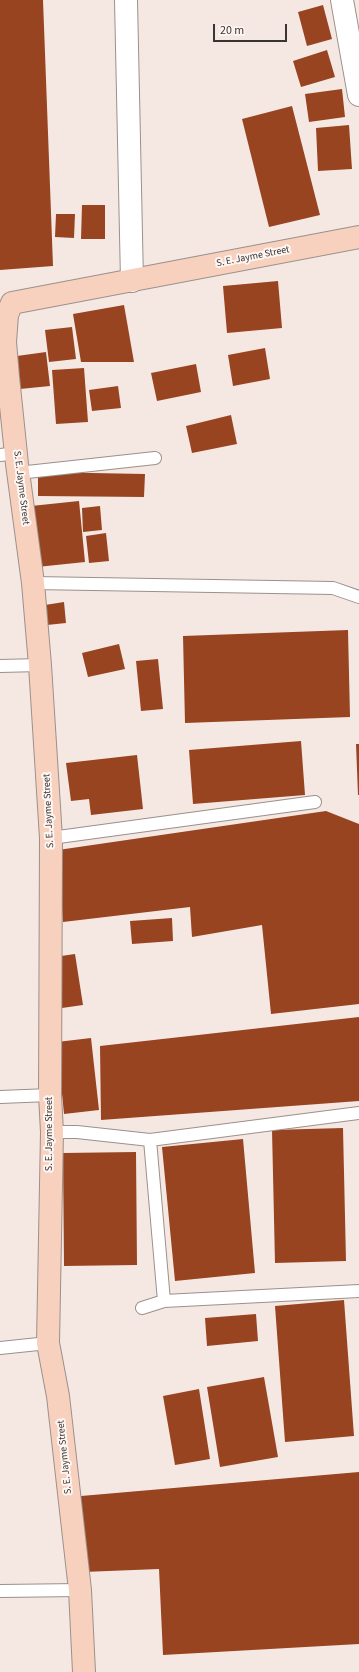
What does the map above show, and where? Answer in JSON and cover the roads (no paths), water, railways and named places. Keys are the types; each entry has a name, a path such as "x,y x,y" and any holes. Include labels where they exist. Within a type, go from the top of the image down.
{"street":[{"path":"126,0 132,281"},
{"path":"342,0 359,95"},
{"name":"S. E. Jayme Street","path":"84,1672 80,1590 58,1396 48,1343 52,1132 50,1095 51,838 40,665 33,583 12,460 5,402 6,298 132,281 359,237"}],"lane":[{"path":"12,460 155,458"},
{"path":"33,583 333,588 359,597"},
{"path":"0,666 40,665"},
{"path":"51,838 315,802"},
{"path":"0,1097 50,1095"},
{"path":"52,1132 77,1132 150,1140 359,1113"},
{"path":"150,1140 164,1301"},
{"path":"142,1308 164,1301 359,1291"},
{"path":"0,1348 48,1343"},
{"path":"0,1591 80,1590"}]}
